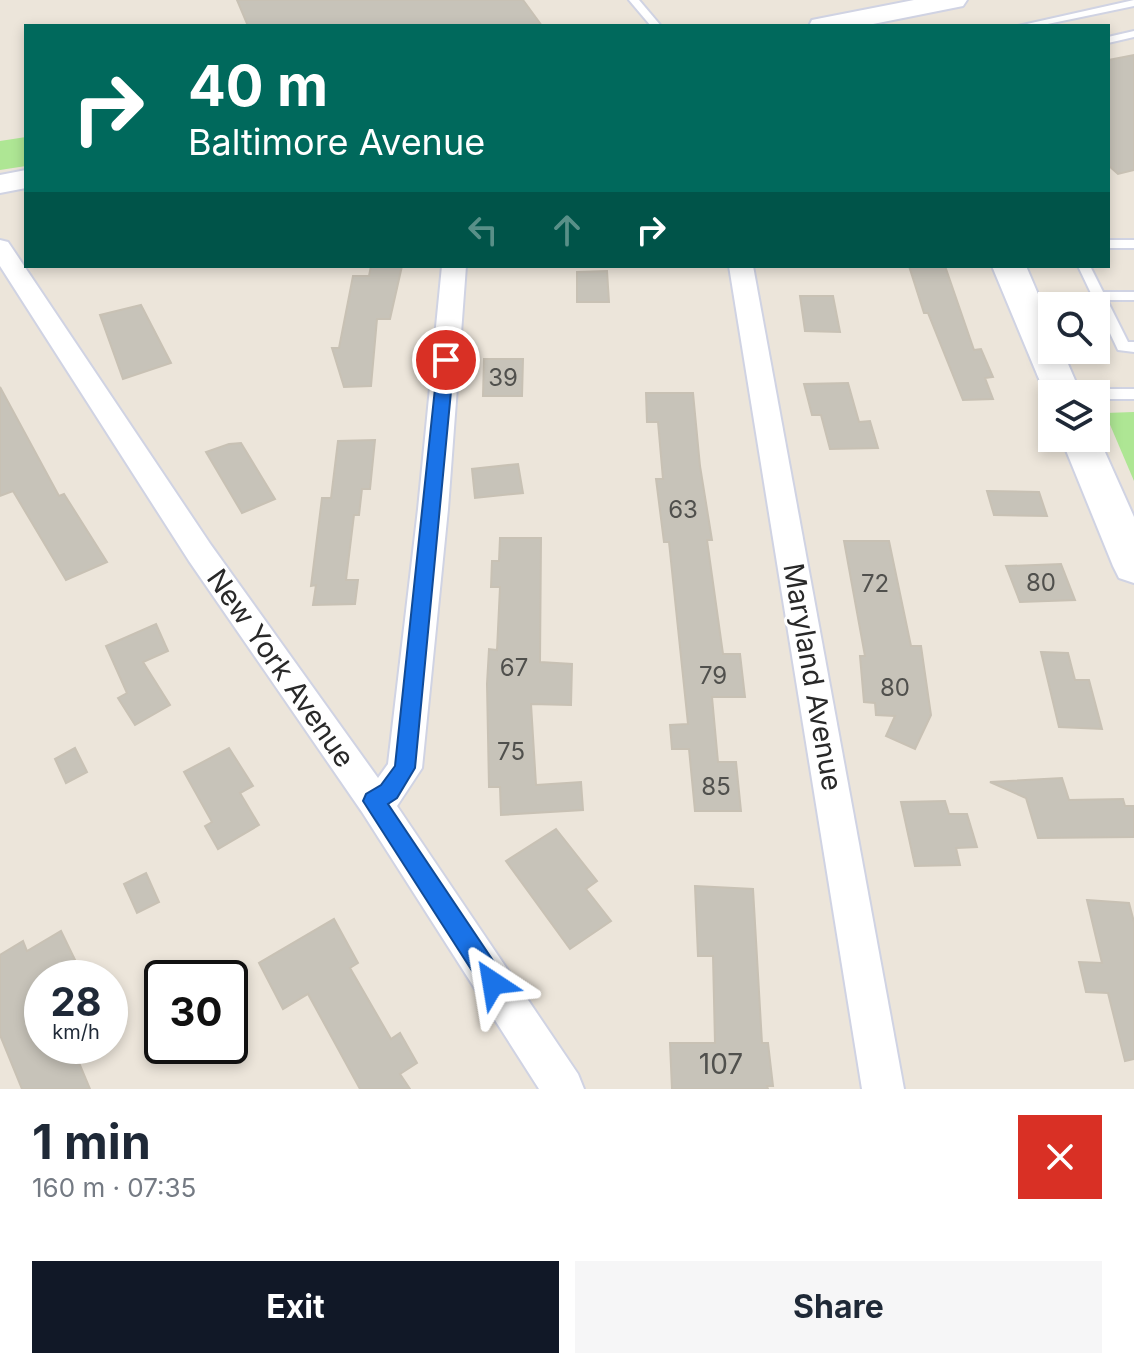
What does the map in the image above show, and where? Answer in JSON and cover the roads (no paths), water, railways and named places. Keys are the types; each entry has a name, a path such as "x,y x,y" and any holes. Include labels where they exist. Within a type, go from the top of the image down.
{"street":[{"path":"843,24 907,18 954,0"},
{"path":"0,184 24,179"},
{"name":"New York Avenue","path":"0,247 200,553 374,801 563,1089"},
{"path":"374,801 389,792 405,768 433,509 454,268"},
{"name":"Maryland Avenue","path":"741,268 772,457 829,758 883,1089"},
{"path":"1010,268 1056,380"},
{"path":"1086,452 1134,566"}],"lane":[{"path":"634,0 654,24"},
{"path":"1033,24 1134,3"},
{"path":"1110,40 1134,34"},
{"path":"1110,244 1134,244"},
{"path":"1085,268 1097,292"},
{"path":"1110,296 1134,296"},
{"path":"1110,319 1123,347 1134,347"},
{"path":"1110,394 1134,394"}]}
